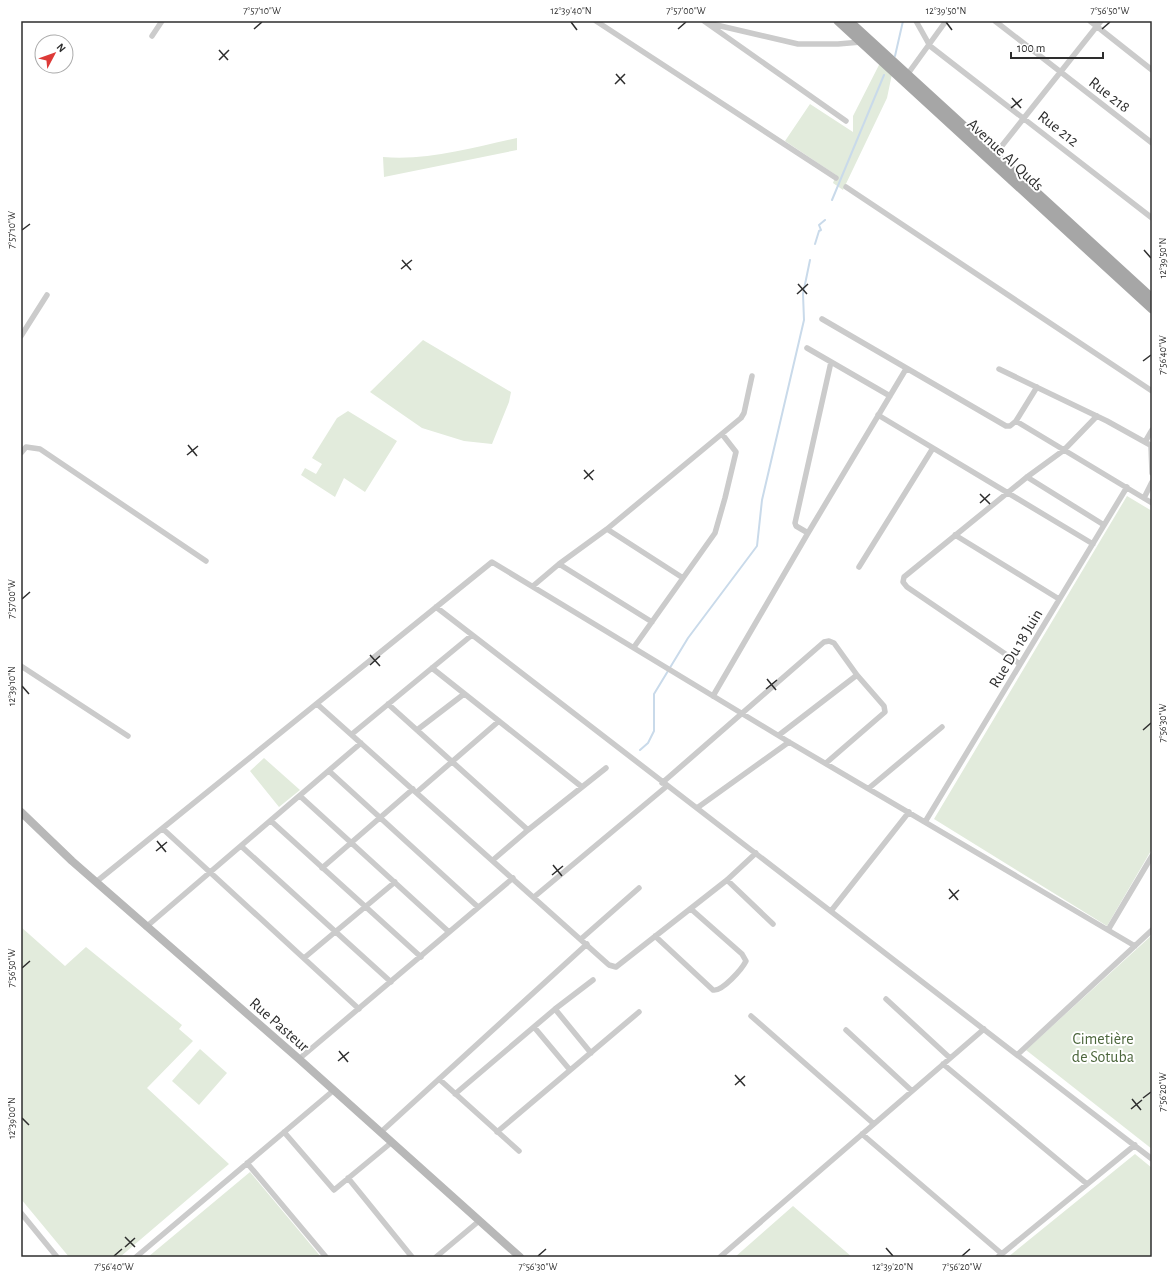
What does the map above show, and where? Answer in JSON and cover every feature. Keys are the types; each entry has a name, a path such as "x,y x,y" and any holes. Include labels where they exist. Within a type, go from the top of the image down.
{"main road":[{"name":"Avenue Al Quds","path":"838,21 862,42 885,59"},
{"name":"Avenue Al Quds","path":"849,21 896,70 1152,298"},
{"name":"Avenue Al Quds","path":"896,70 907,75 1152,309"},
{"name":"Rue Pasteur","path":"21,812 146,927 299,1059 520,1257"}],"street":[{"path":"152,36 162,21"},
{"path":"596,21 836,178"},
{"path":"916,21 930,46"},
{"path":"907,75 930,46 946,21"},
{"name":"Rue 218","path":"995,21 1152,143"},
{"path":"1090,21 1152,70"},
{"path":"993,157 1101,21"},
{"path":"706,22 798,44 838,44 862,42"},
{"path":"706,22 846,121"},
{"name":"Rue 212","path":"930,46 1152,218"},
{"path":"846,187 1152,391"},
{"path":"21,336 48,295"},
{"path":"822,319 1006,426 1010,426 1016,421 1037,387"},
{"path":"807,348 890,396"},
{"path":"808,533 796,526 795,523 831,362"},
{"path":"713,696 906,368"},
{"path":"999,369 1097,416 1152,446 1152,473"},
{"path":"533,586 559,564 607,529 722,434 744,413 752,376"},
{"path":"878,415 1093,544"},
{"path":"1020,664 907,587 903,582 904,577 1064,450 1097,416"},
{"path":"1016,421 1152,503"},
{"path":"1145,442 1152,430"},
{"path":"634,647 715,533 736,452 722,434"},
{"path":"21,453 26,448 40,449 206,562"},
{"path":"859,567 933,448"},
{"path":"1027,478 1104,525"},
{"path":"1144,498 1152,482"},
{"name":"Rue Du 18 Juin","path":"925,822 1126,487"},
{"path":"607,529 683,578"},
{"path":"955,535 1059,599"},
{"path":"96,882 492,562 789,742 1134,946"},
{"path":"559,564 652,622"},
{"path":"436,608 664,785 756,853 1152,1159"},
{"path":"352,734 472,635"},
{"path":"534,897 664,785 742,713 824,642 829,641 834,643 857,675 884,706 885,712 826,763"},
{"path":"21,666 128,736"},
{"path":"432,668 582,787"},
{"path":"779,735 857,675"},
{"path":"417,730 464,694"},
{"path":"317,704 609,965 616,968 727,880 756,853"},
{"path":"388,704 528,830"},
{"path":"322,868 381,818 452,762 499,721"},
{"path":"869,788 942,727"},
{"path":"697,808 789,742"},
{"path":"146,927 362,743"},
{"path":"493,860 606,768"},
{"path":"329,771 478,907"},
{"path":"300,796 449,932"},
{"path":"831,911 909,812"},
{"path":"270,821 421,957"},
{"path":"163,829 359,1009"},
{"path":"241,846 391,982"},
{"path":"1108,930 1152,856"},
{"path":"299,1059 513,878"},
{"path":"727,880 773,924"},
{"path":"304,958 395,882"},
{"path":"581,939 639,888"},
{"path":"655,936 713,990 720,989 743,968 746,961 742,954 691,909"},
{"path":"1017,1055 1152,930"},
{"path":"381,1132 587,944"},
{"path":"455,1094 555,1009 593,980"},
{"path":"886,1000 950,1058"},
{"path":"555,1009 591,1053"},
{"path":"497,1132 639,1012"},
{"path":"752,1016 874,1124"},
{"path":"534,1027 570,1070"},
{"path":"720,1257 984,1029"},
{"path":"846,1030 912,1091"},
{"path":"943,1064 1087,1184"},
{"path":"439,1079 520,1151"},
{"path":"136,1257 334,1090"},
{"path":"284,1132 334,1190 392,1142"},
{"path":"862,1134 1000,1255 1134,1145"},
{"path":"247,1163 326,1257"},
{"path":"348,1178 412,1257"},
{"path":"21,1213 57,1257"},
{"path":"436,1257 479,1221"}],"green space":[{"path":"880,63 892,74 887,98 843,190 833,183 836,175 785,141 810,104 853,132 853,116"},
{"path":"517,138 517,150 384,177 383,157 400,158 434,155"},
{"path":"423,340 511,392 509,402 492,444 464,441 422,428 370,392"},
{"path":"348,411 397,441 365,492 344,478 335,497 301,475 305,468 316,474 322,464 312,458 337,418"},
{"path":"1127,496 1152,511 1152,849 1107,926 934,819"},
{"path":"264,758 300,790 279,807 250,771"},
{"path":"21,927 65,966 86,947 182,1025 179,1029 193,1041 147,1088 229,1164 120,1257 69,1257 21,1199"},
{"name":"Cimetière de Sotuba","path":"1152,935 1152,1149 1026,1050"},
{"path":"200,1049 227,1073 199,1105 172,1081"},
{"path":"1135,1154 1152,1168 1152,1257 1008,1257"},
{"path":"250,1172 321,1257 148,1257"},
{"path":"793,1206 852,1257 735,1257"}],"waterway":[{"path":"895,56 903,21"},
{"path":"832,200 884,75"},
{"path":"815,244 819,231 821,230 819,225 825,220"},
{"path":"640,750 648,743 654,731 654,694 688,638 757,546 762,500 804,320 803,294 810,260"}]}
